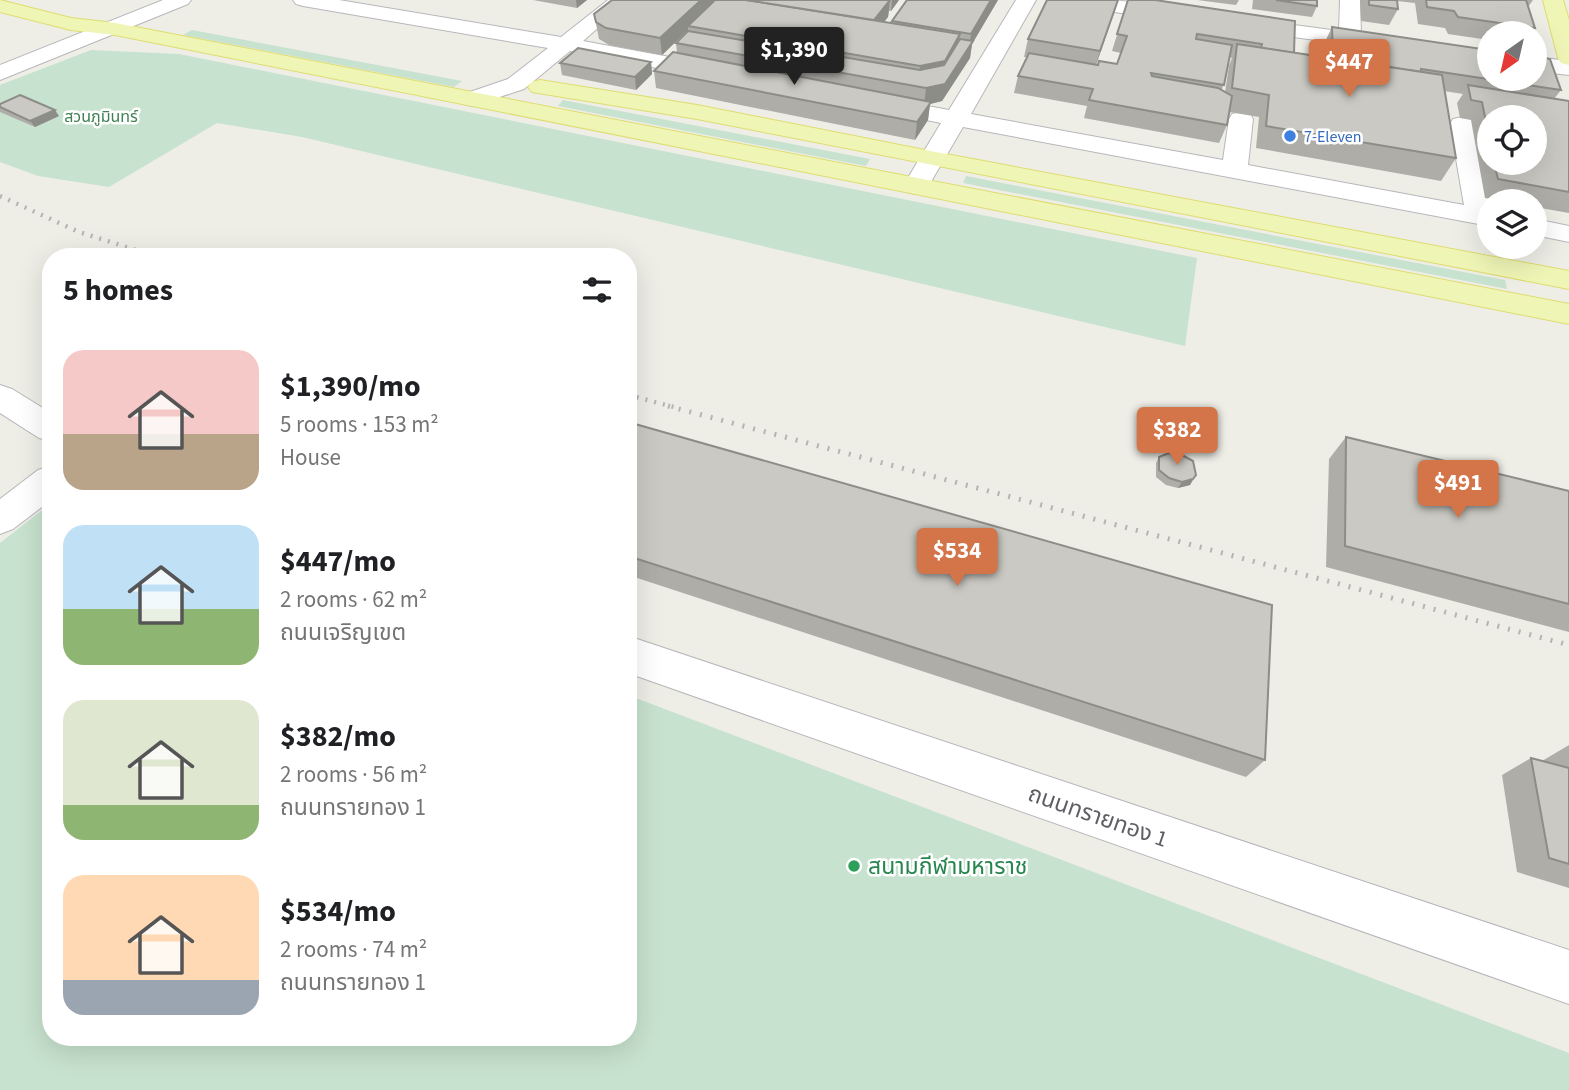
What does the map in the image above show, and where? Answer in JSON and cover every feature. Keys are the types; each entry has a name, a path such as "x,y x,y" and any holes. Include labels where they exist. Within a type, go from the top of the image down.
{"main road":[{"path":"1553,0 1564,25 1569,58"},
{"path":"0,6 71,24 116,17 472,99 1569,314"},
{"path":"151,12 197,20"},
{"path":"423,65 697,112 1569,280"}],"street":[{"path":"0,52 71,24 151,12 181,0"},
{"path":"303,0 565,44 740,77"},
{"path":"472,99 516,83 620,0"},
{"path":"916,186 1027,0"},
{"path":"1071,0 1401,46"},
{"path":"1350,0 1350,39"},
{"path":"0,73 116,17 151,12"},
{"path":"1547,65 1569,68"},
{"path":"862,100 1477,216"},
{"path":"1234,170 1241,119"},
{"path":"1462,124 1478,189"},
{"path":"1547,229 1569,234"},
{"path":"0,397 42,423"},
{"path":"0,519 42,487"},
{"name":"ถนนทรายทอง 1","path":"637,657 1569,978"}],"green space":[{"path":"192,30 462,81 454,87 183,35"},
{"name":"สวนภูมินทร์","path":"91,50 179,54 1197,258 1185,346 302,137 217,123 109,187 38,176 0,162 0,85"},
{"path":"563,100 870,159 866,166 558,106"},
{"path":"966,176 1505,280 1507,289 963,183"},
{"name":"สนามกีฬามหาราช","path":"42,510 42,1046 637,1046 637,698 1569,1053 1569,1090 0,1090 0,543"}],"building":[{"path":"612,0 701,0 660,38 606,28 596,22 594,14"},
{"path":"715,0 746,0 960,34 945,61 920,66 688,26"},
{"path":"746,0 890,0 874,20"},
{"path":"907,0 991,0 971,34 892,21"},
{"path":"1047,0 1118,0 1100,51 1028,39"},
{"path":"1128,0 1155,0 1295,21 1294,53 1261,48 1262,44 1197,34 1196,39 1232,45 1224,85 1151,73 1152,76 1218,88 1232,96 1227,125 1089,100 1093,89 1018,76 1029,53 1098,65 1099,61 1117,64 1127,36 1117,34"},
{"path":"1276,0 1317,0 1317,6"},
{"path":"1369,0 1397,0 1398,9 1369,5"},
{"path":"1426,0 1526,0 1533,21 1486,21 1458,17 1454,11 1427,7"},
{"path":"1332,27 1477,48 1477,77 1421,69 1421,72 1333,59"},
{"path":"688,31 920,70 944,65 960,39 973,41 945,84 926,88 676,43"},
{"path":"1237,44 1442,75 1456,158 1266,126 1269,95 1232,88"},
{"path":"578,48 651,62 635,77 560,63"},
{"path":"673,52 931,102 917,122 654,71"},
{"path":"1547,58 1550,59 1561,90 1547,88"},
{"path":"1468,85 1477,86 1477,91 1506,91 1569,101 1569,192 1498,179 1497,175 1547,175 1547,105 1483,105 1482,102 1471,100"},
{"path":"20,95 55,110 30,121 0,107 0,104"},
{"path":"637,425 1272,605 1265,760 637,559"},
{"path":"1346,437 1569,491 1569,604 1345,546"},
{"path":"1169,453 1182,455 1193,461 1196,475 1193,479 1182,482 1169,478 1159,470 1159,457"},
{"path":"1531,758 1569,768 1569,864 1549,858"}],"railway":[{"path":"0,196 79,232 130,248"},
{"path":"637,397 674,407"},
{"path":"668,406 1569,645"}],"place":[{"name":"7-Eleven","path":"1290,136"},
{"name":"สนามกีฬามหาราช","path":"854,866"}]}
